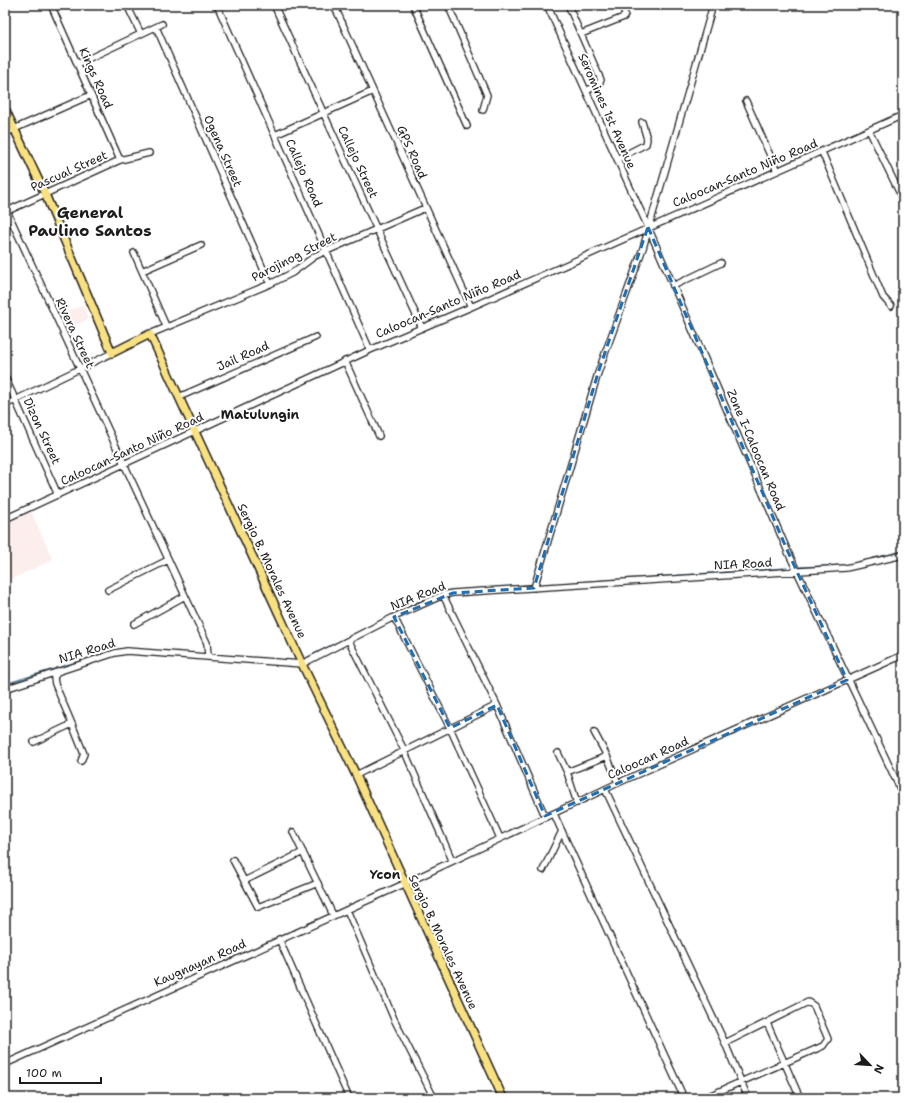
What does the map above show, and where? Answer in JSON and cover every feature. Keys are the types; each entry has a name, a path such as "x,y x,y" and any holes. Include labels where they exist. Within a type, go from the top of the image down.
{"main road":[{"path":"5,110 45,194 112,354 150,334"},
{"name":"Sergio B. Morales Avenue","path":"150,334 302,664 356,775 404,884 503,1098"}],"street":[{"name":"Kings Road","path":"51,5 120,160"},
{"path":"127,5 141,34"},
{"name":"Callejo Road","path":"217,5 370,350"},
{"name":"Callejo Street","path":"274,5 422,328"},
{"name":"GPS Road","path":"334,5 471,307"},
{"path":"413,5 467,126"},
{"path":"448,5 487,95 483,110"},
{"name":"Seromines 1st Avenue","path":"547,5 648,227"},
{"path":"568,5 601,80 598,85 586,91"},
{"path":"581,34 624,17 625,14 621,5"},
{"path":"534,588 598,373 643,248 682,116 712,5"},
{"path":"77,64 162,24"},
{"name":"Ogena Street","path":"156,27 270,284"},
{"path":"275,135 373,91"},
{"path":"5,133 91,95"},
{"path":"746,101 777,171"},
{"name":"Caloocan-Santo Niño Road","path":"7,518 58,495 122,463 370,350 471,307 648,227 903,116"},
{"path":"617,159 646,144 647,139 642,122"},
{"path":"869,130 903,200"},
{"name":"Pascual Street","path":"6,212 120,160 149,152"},
{"path":"822,152 883,298 892,306"},
{"name":"Parojinog Street","path":"150,334 166,326 270,284 292,273 308,260 425,208"},
{"name":"Rivera Street","path":"6,212 207,643 208,653"},
{"name":"Zone I-Caloocan Road","path":"648,227 797,572 847,680 903,795"},
{"path":"142,271 201,245"},
{"path":"134,253 166,326"},
{"path":"673,286 721,263"},
{"name":"Jail Road","path":"179,397 316,337"},
{"path":"5,405 112,354"},
{"path":"346,361 379,436"},
{"name":"Dizon Street","path":"5,377 58,495"},
{"path":"5,510 7,518"},
{"name":"NIA Road","path":"5,689 58,671 127,651 208,653 302,664 443,594 846,568 903,555"},
{"path":"108,590 168,560"},
{"path":"443,594 497,705 545,816"},
{"path":"134,624 185,596"},
{"path":"394,617 450,728 500,838"},
{"path":"349,641 404,750 452,860"},
{"name":"Caloocan Road","path":"404,884 545,816 554,814 618,783 903,654"},
{"path":"58,671 54,678 55,684 84,754 81,761"},
{"path":"356,775 497,705"},
{"path":"34,742 72,724"},
{"path":"594,732 608,756 618,783"},
{"path":"558,753 567,772 577,803"},
{"path":"567,772 608,756"},
{"path":"606,789 725,1042 740,1082 748,1098"},
{"path":"554,814 684,1098"},
{"path":"543,870 562,831"},
{"path":"293,832 334,915"},
{"path":"244,881 303,852"},
{"path":"234,860 258,907 318,883"},
{"name":"Kaugnayan Road","path":"5,1064 279,939 404,884"},
{"path":"347,910 394,1019 434,1098"},
{"path":"279,939 349,1098"},
{"path":"704,1098 785,1064 823,1046 827,1042 814,1006 808,1002 725,1042"},
{"path":"767,1023 800,1098"}],"highlighted area":[{"path":"648,227 788,552 847,680 545,816 497,705 450,728 394,617 453,593 534,588 598,373"}],"shaded area":[{"path":"83,305 89,319 63,330 57,316"},
{"path":"31,511 53,560 7,581 5,576 5,523"}],"waterway":[{"path":"860,562 903,551"},
{"path":"800,567 848,565"},
{"path":"563,583 787,568"},
{"path":"306,658 440,591 518,586"},
{"path":"114,651 128,648"},
{"path":"5,684 106,653"}],"district":[{"name":"General Paulino Santos","path":"90,221"},
{"name":"Matulungin","path":"260,414"},
{"name":"Ycon","path":"385,874"}]}
